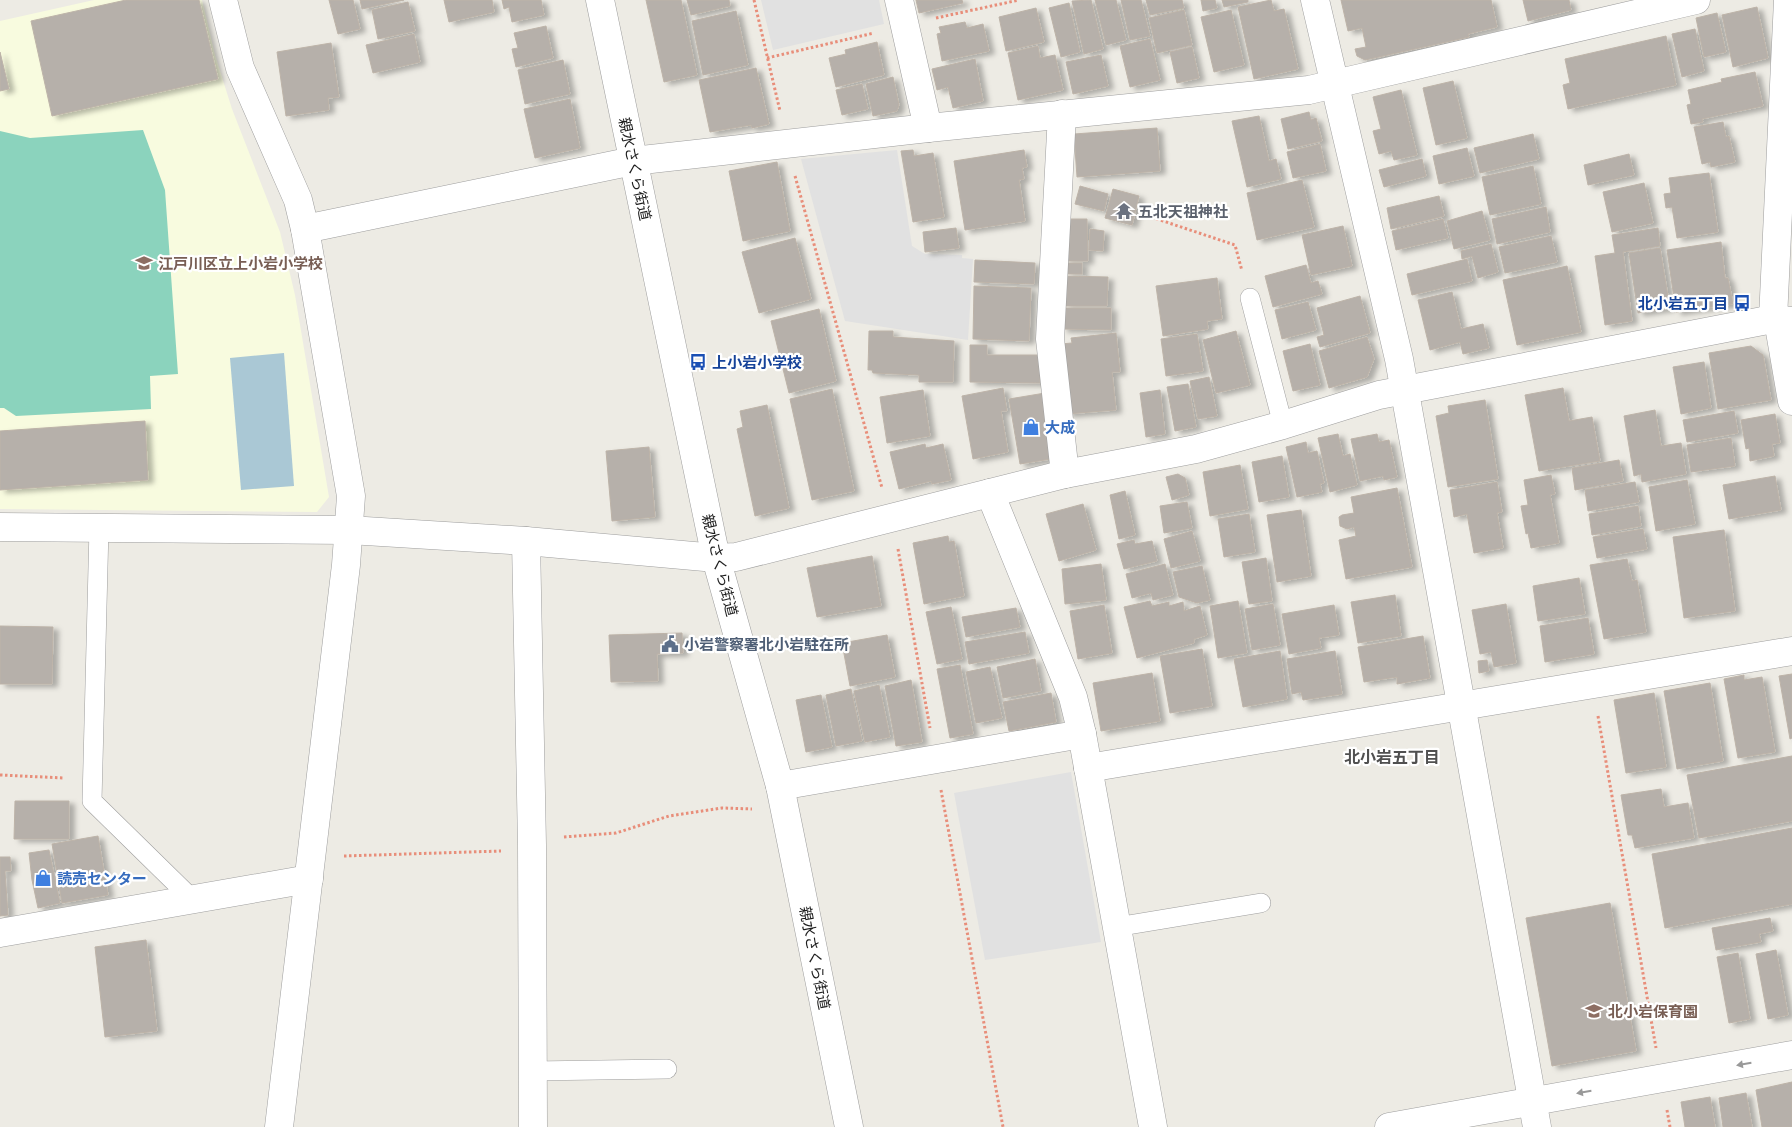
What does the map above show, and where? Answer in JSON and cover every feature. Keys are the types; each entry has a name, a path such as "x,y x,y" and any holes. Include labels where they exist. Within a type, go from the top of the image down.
{"street":[{"path":"223,0 240,68 298,200 305,229 351,496 349,530 280,1127"},
{"name":"親水さくら街道","path":"600,0 716,558 780,786 849,1127"},
{"path":"899,0 928,128"},
{"path":"1315,0 1399,359 1535,1114"},
{"path":"305,229 633,161 928,128 1309,90 1696,0"},
{"path":"1788,0 1781,320 1792,401"},
{"path":"1062,114 1050,339 1065,474"},
{"path":"0,527 349,530 526,541 716,558 736,557 1065,474 1196,449 1379,395 1781,320"},
{"path":"990,493 1073,697 1082,734 1153,1127"},
{"path":"526,541 533,1071 532,1127"},
{"path":"1088,768 1792,651"},
{"path":"780,786 1082,734"},
{"path":"0,934 309,879"},
{"path":"1389,1127 1535,1114 1662,1079 1792,1055"}],"lane":[{"path":"1250,298 1282,425"},
{"path":"99,528 92,801 192,899"},
{"path":"1116,927 1261,903"},
{"path":"533,1071 667,1069"}],"path":[{"path":"754,0 788,145 790,161 895,536 1003,1127"},
{"path":"1142,214 1235,245 1250,298"},
{"path":"1592,684 1670,1127"}],"shaded area":[{"name":"江戸川区立上小岩小学校","path":"94,0 202,0 215,55 232,109 280,232 295,295 329,497 317,512 0,509 0,21"},
{"path":"761,0 879,0 884,24 773,50"},
{"path":"897,150 912,246 925,254 962,255 962,258 973,259 968,340 845,321 801,159"},
{"path":"1071,772 1101,942 985,960 954,793"}],"green space":[{"path":"143,130 165,190 178,374 150,376 151,409 16,416 4,408 0,408 0,131 30,138"}],"water":[{"path":"284,353 294,486 241,490 230,358"}],"building":[{"path":"126,0 199,0 218,79 52,116 31,21"},
{"path":"329,0 353,0 360,29 338,34"},
{"path":"360,0 404,0 362,9"},
{"path":"444,0 492,0 494,12 449,22"},
{"path":"502,0 541,0 544,15 512,22 509,7 504,9"},
{"path":"646,0 681,0 697,75 664,82"},
{"path":"687,0 729,0 730,6 691,15"},
{"path":"916,0 962,0 963,3 919,13"},
{"path":"1091,0 1103,49 1084,54 1072,1"},
{"path":"1095,0 1116,0 1126,40 1106,45"},
{"path":"1121,0 1141,0 1150,36 1130,40"},
{"path":"1146,0 1182,0 1184,8 1150,15"},
{"path":"1201,0 1215,0 1217,8 1203,11"},
{"path":"1222,0 1248,0 1248,2 1224,7"},
{"path":"1271,0 1274,11 1284,9 1298,69 1254,79 1238,7"},
{"path":"1341,0 1491,0 1497,27 1468,34 1469,37 1365,60 1357,56 1355,49 1366,47 1362,28 1348,31"},
{"path":"1523,0 1569,0 1571,10 1528,21"},
{"path":"408,2 415,31 378,39 372,10"},
{"path":"1069,3 1080,52 1061,57 1049,8"},
{"path":"1757,7 1768,58 1733,67 1722,15"},
{"path":"1036,8 1044,42 1006,51 999,17"},
{"path":"1184,10 1192,45 1157,53 1149,18"},
{"path":"1231,10 1244,65 1214,72 1201,17"},
{"path":"736,11 748,65 703,75 692,21"},
{"path":"1717,13 1726,52 1704,57 1696,18"},
{"path":"965,22 967,28 983,24 989,51 942,61 937,34 941,33 939,27"},
{"path":"546,26 553,58 516,67 512,49 518,48 514,33"},
{"path":"1695,29 1704,71 1682,77 1672,34"},
{"path":"414,34 420,62 373,73 366,45"},
{"path":"1666,36 1676,85 1568,109 1563,85 1570,83 1565,59"},
{"path":"1150,39 1160,80 1130,87 1120,46"},
{"path":"877,42 884,75 836,87 829,58 846,54 845,50"},
{"path":"331,43 339,97 328,98 329,110 286,116 277,52"},
{"path":"1038,46 1040,58 1055,55 1063,90 1018,100 1008,53"},
{"path":"1192,47 1199,78 1177,83 1170,52"},
{"path":"0,52 9,89 0,91"},
{"path":"1101,55 1108,86 1073,94 1066,62"},
{"path":"975,59 983,101 953,108 948,87 937,90 932,69"},
{"path":"563,60 570,94 525,104 518,70"},
{"path":"756,68 769,124 752,128 751,125 710,132 699,80"},
{"path":"1755,72 1763,106 1702,119 1703,122 1691,124 1687,105 1691,104 1688,90 1722,82 1721,79"},
{"path":"893,77 899,105 897,111 873,116 866,84"},
{"path":"1453,81 1467,138 1436,145 1423,88"},
{"path":"862,84 868,109 842,115 836,90"},
{"path":"1401,90 1417,155 1394,160 1391,151 1379,154 1373,131 1381,129 1373,97"},
{"path":"570,99 580,148 535,158 524,109"},
{"path":"1309,112 1311,120 1316,118 1322,141 1288,149 1281,119"},
{"path":"1259,116 1269,161 1276,159 1281,179 1247,187 1232,121"},
{"path":"1723,122 1726,137 1729,136 1735,162 1711,167 1710,162 1702,164 1694,127"},
{"path":"1157,128 1160,171 1077,177 1074,134"},
{"path":"1533,134 1539,159 1480,173 1474,148"},
{"path":"1320,144 1326,171 1293,178 1287,152"},
{"path":"1467,148 1474,176 1439,184 1433,156"},
{"path":"913,150 914,156 933,153 944,217 913,222 901,151"},
{"path":"1024,150 1027,167 1022,168 1024,179 1019,180 1025,221 965,230 954,161"},
{"path":"1629,154 1634,175 1588,185 1584,165"},
{"path":"1422,159 1426,176 1384,187 1379,170"},
{"path":"777,162 790,231 743,241 729,171"},
{"path":"1533,166 1541,204 1490,215 1482,177"},
{"path":"1709,173 1718,232 1677,238 1672,207 1666,208 1664,194 1671,193 1669,178"},
{"path":"1302,180 1314,227 1257,240 1247,193"},
{"path":"1644,183 1653,223 1612,232 1603,192"},
{"path":"1080,186 1108,194 1104,211 1075,204"},
{"path":"1113,189 1139,196 1132,225 1105,218"},
{"path":"1439,196 1444,216 1391,229 1387,208"},
{"path":"1546,207 1550,232 1497,244 1492,219"},
{"path":"1482,211 1490,240 1454,249 1447,221"},
{"path":"1065,219 1087,219 1088,261 1065,261"},
{"path":"1443,219 1448,238 1396,250 1392,231"},
{"path":"1343,226 1352,266 1311,275 1302,235"},
{"path":"956,228 959,248 925,252 923,232"},
{"path":"1658,228 1660,246 1623,252 1632,321 1605,325 1595,256 1615,253 1612,235"},
{"path":"1090,229 1104,231 1103,251 1089,250"},
{"path":"1551,236 1557,262 1505,273 1499,247"},
{"path":"795,238 811,299 759,313 742,252"},
{"path":"1721,242 1725,278 1728,278 1733,304 1676,312 1667,250"},
{"path":"1491,244 1498,272 1478,278 1472,256 1462,259 1461,251"},
{"path":"1660,248 1670,308 1638,313 1629,253"},
{"path":"1467,259 1472,281 1412,295 1407,274"},
{"path":"975,260 1035,263 1034,284 974,282"},
{"path":"1067,263 1082,263 1082,274 1067,274"},
{"path":"1306,265 1311,283 1318,281 1322,294 1273,307 1265,276"},
{"path":"1567,266 1581,332 1517,345 1503,280"},
{"path":"1065,276 1108,277 1107,306 1065,306"},
{"path":"1217,278 1222,319 1207,321 1208,329 1163,336 1156,286"},
{"path":"974,286 1031,288 1029,341 973,339"},
{"path":"1452,292 1461,329 1483,324 1489,348 1463,354 1460,342 1430,350 1418,300"},
{"path":"1360,296 1370,333 1320,347 1317,337 1324,335 1317,308"},
{"path":"1308,302 1316,330 1282,339 1275,310"},
{"path":"1062,308 1111,308 1111,330 1062,329"},
{"path":"819,309 836,381 789,393 771,321"},
{"path":"869,331 893,331 893,337 954,341 953,382 919,382 919,375 873,373 872,370 868,370"},
{"path":"1236,331 1250,385 1216,393 1203,340"},
{"path":"1116,333 1120,372 1112,372 1116,410 1067,414 1060,344 1072,343 1071,338"},
{"path":"1197,334 1203,371 1166,376 1161,339"},
{"path":"1367,337 1374,359 1367,377 1329,388 1319,351"},
{"path":"1310,344 1320,385 1293,391 1283,351"},
{"path":"970,345 987,345 987,355 1040,355 1040,383 970,382"},
{"path":"1751,346 1763,355 1771,400 1718,409 1709,353"},
{"path":"1704,362 1711,408 1681,414 1673,367"},
{"path":"1209,377 1217,416 1198,419 1190,381"},
{"path":"1188,384 1196,427 1175,431 1167,387"},
{"path":"1003,388 1007,411 1001,411 1008,452 973,459 962,396"},
{"path":"1563,388 1569,421 1592,417 1600,461 1539,471 1525,395"},
{"path":"832,389 854,491 812,500 790,399"},
{"path":"923,390 930,436 887,443 880,397"},
{"path":"1160,390 1165,434 1146,437 1140,393"},
{"path":"1045,393 1048,411 1044,412 1051,459 1020,464 1009,399"},
{"path":"1485,400 1498,479 1448,487 1436,416 1449,413 1448,406"},
{"path":"767,405 789,508 755,516 737,429 743,427 740,411"},
{"path":"1655,410 1661,446 1681,443 1686,474 1642,482 1641,474 1634,476 1624,416"},
{"path":"1734,411 1738,433 1687,442 1683,420"},
{"path":"1775,414 1780,443 1772,444 1774,456 1750,461 1749,448 1746,449 1741,420"},
{"path":"145,421 148,480 0,490 0,431"},
{"path":"1338,434 1343,456 1350,454 1357,485 1330,492 1318,438"},
{"path":"1377,434 1379,442 1389,440 1397,477 1384,480 1383,476 1360,481 1351,439"},
{"path":"1731,438 1735,466 1691,472 1687,445"},
{"path":"1306,442 1308,453 1317,451 1324,483 1320,484 1322,492 1297,497 1286,447"},
{"path":"925,444 926,448 943,444 951,480 932,484 931,481 899,489 890,452"},
{"path":"649,447 655,517 612,521 606,451"},
{"path":"1282,456 1289,497 1259,502 1252,462"},
{"path":"1619,460 1623,481 1575,490 1572,468"},
{"path":"1240,465 1248,509 1210,516 1203,472"},
{"path":"1178,474 1185,478 1189,495 1172,500 1166,477"},
{"path":"1551,475 1555,494 1550,495 1559,543 1531,548 1528,533 1526,534 1521,506 1528,505 1524,480"},
{"path":"1775,476 1781,510 1729,519 1723,485"},
{"path":"1687,480 1695,524 1656,531 1649,487"},
{"path":"1497,482 1502,512 1497,513 1503,548 1474,553 1467,514 1454,517 1450,490"},
{"path":"1635,482 1639,502 1588,511 1585,490"},
{"path":"1397,488 1412,567 1346,579 1339,540 1356,536 1354,527 1347,529 1340,526 1339,517 1354,513 1351,497"},
{"path":"1125,491 1135,535 1119,539 1110,495"},
{"path":"1187,502 1192,528 1164,533 1160,506"},
{"path":"1083,504 1096,550 1059,561 1046,514"},
{"path":"1638,506 1641,526 1592,535 1589,514"},
{"path":"1301,510 1311,576 1277,582 1267,515"},
{"path":"1249,514 1255,552 1224,557 1218,519"},
{"path":"1643,529 1647,549 1597,558 1593,537"},
{"path":"1724,530 1735,611 1684,618 1673,537"},
{"path":"1192,531 1200,561 1171,568 1164,539"},
{"path":"948,536 949,542 954,541 964,596 924,604 913,543"},
{"path":"1134,540 1135,544 1152,541 1157,561 1124,569 1117,544"},
{"path":"872,556 881,606 817,617 807,568"},
{"path":"1266,558 1272,601 1249,604 1242,562"},
{"path":"1627,559 1632,581 1637,580 1646,632 1604,639 1590,565"},
{"path":"1101,564 1106,600 1065,604 1062,569"},
{"path":"1165,564 1173,595 1153,600 1151,593 1132,598 1126,574"},
{"path":"1202,566 1210,600 1197,603 1179,597 1173,572"},
{"path":"1579,578 1585,614 1538,621 1533,586"},
{"path":"1395,595 1401,636 1358,643 1351,602"},
{"path":"1150,601 1152,606 1169,602 1169,606 1183,602 1184,611 1200,606 1207,635 1194,639 1194,643 1137,658 1124,607"},
{"path":"1238,601 1247,653 1218,658 1210,606"},
{"path":"1273,604 1280,645 1252,650 1245,609"},
{"path":"1506,604 1516,663 1494,667 1491,652 1480,654 1472,610"},
{"path":"1104,605 1112,653 1078,659 1070,611"},
{"path":"1334,605 1339,635 1319,638 1321,648 1289,654 1282,614"},
{"path":"951,607 962,659 937,664 926,612"},
{"path":"1016,608 1020,627 966,637 962,617"},
{"path":"1588,618 1594,654 1545,662 1540,626"},
{"path":"0,626 53,627 52,684 0,684"},
{"path":"1025,632 1029,653 969,664 965,642"},
{"path":"682,633 683,653 657,654 658,681 611,682 609,635"},
{"path":"887,635 895,677 850,686 842,643"},
{"path":"1423,636 1430,678 1397,684 1397,677 1364,682 1358,647"},
{"path":"1202,649 1212,706 1170,713 1160,656"},
{"path":"1280,651 1287,699 1243,707 1234,659"},
{"path":"1335,651 1342,694 1303,700 1301,692 1292,694 1287,659"},
{"path":"1035,659 1041,691 1003,698 997,667"},
{"path":"1487,660 1489,671 1479,673 1478,661"},
{"path":"960,665 973,734 950,738 937,669"},
{"path":"990,667 1002,718 976,723 966,672"},
{"path":"1152,673 1160,721 1101,731 1093,683"},
{"path":"1792,674 1792,738 1790,739 1779,676"},
{"path":"1744,675 1744,680 1762,677 1775,752 1738,758 1724,679"},
{"path":"911,680 922,742 896,746 885,686"},
{"path":"1710,683 1723,761 1677,769 1664,691"},
{"path":"879,685 890,737 865,742 854,691"},
{"path":"851,689 862,741 836,746 826,695"},
{"path":"1051,693 1056,722 1009,731 1003,702"},
{"path":"1654,693 1666,767 1626,773 1614,700"},
{"path":"821,695 832,747 806,752 796,700"},
{"path":"1792,756 1792,821 1699,838 1687,775"},
{"path":"1661,789 1664,807 1688,803 1694,838 1635,848 1632,835 1628,835 1621,795"},
{"path":"15,801 69,801 69,839 14,839"},
{"path":"1792,828 1792,904 1665,928 1652,854"},
{"path":"98,836 108,895 62,903 52,844"},
{"path":"49,850 60,903 38,908 29,853"},
{"path":"0,857 10,857 11,871 5,871 8,915 0,916"},
{"path":"1610,903 1636,1051 1552,1066 1526,918"},
{"path":"1770,918 1773,931 1759,934 1761,942 1716,950 1712,928"},
{"path":"146,940 157,1031 105,1037 95,947"},
{"path":"1776,950 1788,1015 1768,1019 1756,954"},
{"path":"1738,953 1750,1019 1729,1023 1717,957"},
{"path":"1792,1082 1792,1127 1762,1127 1756,1090"},
{"path":"1746,1093 1752,1127 1723,1127 1719,1098"},
{"path":"1710,1097 1715,1127 1685,1127 1681,1102"}],"place":[{"name":"五北天祖神社","path":"1124,211"},
{"name":"江戸川区立上小岩小学校","path":"144,263"},
{"name":"北小岩五丁目","path":"1742,303"},
{"name":"上小岩小学校","path":"698,362"},
{"name":"大成","path":"1031,427"},
{"name":"小岩警察署北小岩駐在所","path":"670,644"},
{"name":"読売センター","path":"43,878"},
{"name":"北小岩保育園","path":"1594,1011"}],"district":[{"name":"北小岩五丁目","path":"1392,757"}]}
